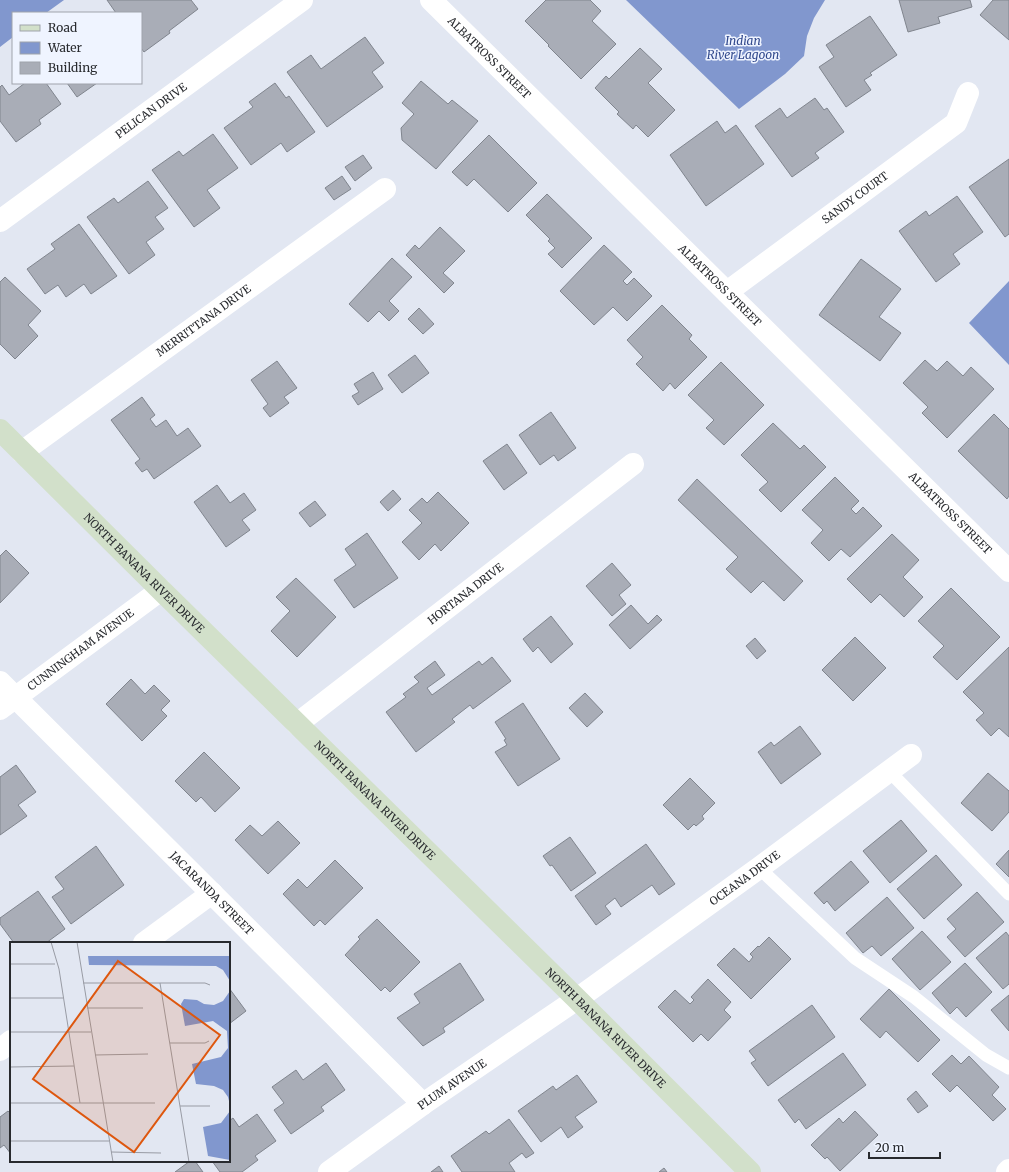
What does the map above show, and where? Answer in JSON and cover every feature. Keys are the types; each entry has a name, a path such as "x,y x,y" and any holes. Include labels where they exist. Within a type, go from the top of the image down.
{"street":[{"name":"PELICAN DRIVE","path":"0,221 302,0"},
{"name":"ALBATROSS STREET","path":"431,0 1009,571"},
{"name":"SANDY COURT","path":"727,292 956,123 968,93"},
{"name":"MERRITTANA DRIVE","path":"22,452 385,189"},
{"name":"NORTH BANANA RIVER DRIVE","path":"0,430 577,999 750,1172"},
{"name":"HORTANA DRIVE","path":"297,724 633,464"},
{"name":"CUNNINGHAM AVENUE","path":"8,704 161,590"},
{"name":"JACARANDA STREET","path":"0,682 8,704 212,893 423,1104"},
{"name":"OCEANA DRIVE","path":"577,999 759,868 911,755"},
{"path":"145,942 212,893"},
{"name":"PLUM AVENUE","path":"329,1172 423,1104 577,999"},
{"path":"0,1050 10,1042"}],"lane":[{"path":"889,771 1009,894"},
{"path":"759,868 855,958 914,997 986,1055 1009,1068"}],"water":[{"path":"0,0 64,0 47,12 12,12 12,38 0,47"},
{"name":"Indian River Lagoon","path":"626,0 825,0 814,18 807,36 804,56 785,74 739,109"},
{"path":"1009,281 1009,365 969,323"}],"building":[{"path":"107,0 191,0 198,9 169,31 170,33 144,52 142,49 142,12 115,12"},
{"path":"546,0 590,0 601,11 592,21 616,44 581,79 525,21"},
{"path":"899,0 970,0 972,7 938,17 940,23 908,32"},
{"path":"993,0 1009,0 1009,40 980,15"},
{"path":"870,16 897,55 870,73 872,75 864,80 871,90 846,107 819,67 834,57 826,45"},
{"path":"365,37 384,63 372,72 383,87 327,127 287,72 311,55 321,69"},
{"path":"640,48 662,69 648,83 675,110 648,137 636,125 633,129 617,114 619,112 595,88 606,76 609,79"},
{"path":"421,81 448,104 452,100 478,121 436,169 402,140 401,128 414,114 402,103"},
{"path":"275,83 286,98 289,96 315,132 287,152 281,143 251,165 224,128 253,107 249,102"},
{"path":"24,84 47,84 61,104 39,120 41,124 16,142 0,121 0,87 2,85 9,95"},
{"path":"68,84 96,84 77,97"},
{"path":"815,98 824,110 827,108 844,132 815,153 819,158 792,177 755,126 780,108 787,118"},
{"path":"717,121 725,133 736,125 764,164 706,206 670,155"},
{"path":"213,134 238,168 207,190 220,208 194,227 152,170 179,151 183,156"},
{"path":"489,135 537,183 508,212 474,179 467,186 452,172"},
{"path":"363,155 372,168 355,181 345,167"},
{"path":"1009,159 1009,234 1005,237 969,187"},
{"path":"342,176 351,189 334,200 325,188"},
{"path":"148,181 168,208 155,217 164,229 146,242 155,255 129,274 87,217 114,198 118,203"},
{"path":"547,194 592,238 562,268 548,254 555,248 548,241 550,239 526,215"},
{"path":"957,196 983,232 953,254 960,264 936,282 899,231 926,211 929,216"},
{"path":"79,224 117,276 91,294 84,284 66,297 58,285 45,294 27,269 55,249 51,244"},
{"path":"440,227 465,251 443,273 454,283 444,293 406,255 415,245 419,249"},
{"path":"604,245 632,272 623,281 627,285 634,278 652,296 627,321 613,307 594,325 560,291"},
{"path":"392,258 412,277 389,301 399,311 389,321 379,311 368,322 349,304"},
{"path":"861,259 901,289 879,317 901,333 880,361 819,315"},
{"path":"5,277 41,311 28,325 38,336 15,359 0,344 0,282"},
{"path":"662,305 692,335 689,339 707,357 675,389 670,383 663,391 636,364 643,357 627,340"},
{"path":"419,308 434,324 423,334 408,319"},
{"path":"415,355 429,373 402,393 388,375"},
{"path":"925,360 937,371 947,361 963,376 971,367 994,389 947,438 922,413 928,407 903,383"},
{"path":"277,361 297,388 284,397 289,403 270,417 263,408 268,404 251,380"},
{"path":"721,362 764,405 724,445 706,428 714,420 688,395"},
{"path":"373,372 383,389 358,405 352,396 359,392 354,384"},
{"path":"142,397 155,415 150,419 156,427 166,420 177,436 188,428 201,446 154,479 147,469 142,472 135,463 140,459 111,420"},
{"path":"551,412 576,448 558,461 554,455 540,465 519,435"},
{"path":"994,414 1009,429 1009,496 1007,499 958,451"},
{"path":"773,423 800,449 804,445 826,467 781,512 759,490 768,482 741,455"},
{"path":"507,444 527,473 504,490 483,461"},
{"path":"835,477 859,501 851,509 856,514 863,507 882,526 850,557 841,549 829,561 811,543 823,530 802,510"},
{"path":"697,479 803,581 784,601 763,581 751,593 726,569 738,557 678,500"},
{"path":"217,485 230,503 244,493 256,510 242,520 250,530 226,547 194,502"},
{"path":"393,490 401,499 388,511 380,502"},
{"path":"438,492 469,523 441,551 435,544 419,560 402,542 422,523 409,510 422,498 427,503"},
{"path":"315,501 326,515 310,527 299,513"},
{"path":"367,533 398,578 354,608 334,580 356,565 345,549"},
{"path":"892,534 919,560 903,577 923,597 904,617 880,594 871,603 847,579"},
{"path":"6,550 29,573 0,603 0,556"},
{"path":"612,563 631,585 619,595 626,604 612,616 586,586"},
{"path":"296,578 336,617 297,657 271,631 290,611 276,597"},
{"path":"951,588 1000,637 957,680 933,657 944,646 918,621"},
{"path":"631,605 648,624 657,615 662,620 630,649 609,625"},
{"path":"551,616 573,644 551,663 538,647 533,652 523,639"},
{"path":"855,637 886,668 853,701 822,670"},
{"path":"755,638 766,651 757,659 746,646"},
{"path":"1009,647 1009,737 999,728 991,736 976,720 984,713 963,692"},
{"path":"492,657 511,681 473,709 470,705 452,719 455,722 416,752 386,712 406,697 403,694 419,682 414,677 435,661 445,675 427,688 432,695 479,661 482,665"},
{"path":"131,679 145,694 154,685 170,701 161,710 167,716 142,741 106,704"},
{"path":"585,693 603,712 587,727 569,708"},
{"path":"523,703 560,759 518,786 495,752 507,745 504,740 506,739 495,722"},
{"path":"800,726 821,754 781,784 758,752 771,742 774,746"},
{"path":"204,752 240,788 215,812 201,797 196,802 175,781"},
{"path":"16,765 36,792 18,805 27,816 0,835 0,777"},
{"path":"988,773 1009,791 1009,812 992,831 961,803"},
{"path":"690,778 715,803 702,816 704,819 696,826 694,824 688,830 663,805"},
{"path":"901,820 927,851 890,883 863,851"},
{"path":"278,821 300,843 268,874 235,840 250,825 262,836"},
{"path":"570,837 596,873 571,891 552,865 550,866 543,856"},
{"path":"646,844 675,884 659,895 652,885 621,907 615,898 605,906 611,914 596,925 575,896"},
{"path":"96,846 124,885 71,924 52,897 64,889 55,877"},
{"path":"1009,850 1009,877 996,864"},
{"path":"936,855 962,885 924,919 897,889"},
{"path":"335,860 363,888 325,925 320,920 314,926 283,894 298,879 307,888"},
{"path":"851,861 869,882 835,911 827,901 824,904 814,893"},
{"path":"38,891 65,929 47,942 13,942 0,924 0,918"},
{"path":"977,892 1004,922 965,957 947,937 956,929 947,919"},
{"path":"887,897 914,928 881,956 872,946 863,953 846,933"},
{"path":"377,919 420,962 390,992 385,987 381,991 345,955 360,939 358,937"},
{"path":"922,931 951,962 920,990 892,959"},
{"path":"1006,932 1009,936 1009,984 1003,989 976,958"},
{"path":"769,937 791,959 751,999 717,965 734,948 749,962 753,957 750,954"},
{"path":"460,963 484,1000 443,1028 445,1032 423,1046 397,1018 420,1003 414,994"},
{"path":"965,963 992,992 966,1017 957,1007 950,1014 932,993"},
{"path":"708,979 731,1002 724,1010 731,1017 708,1041 701,1034 693,1042 658,1007 675,990 690,1004 694,1000 691,997"},
{"path":"230,989 246,1011 230,1023"},
{"path":"889,989 940,1040 918,1062 886,1031 880,1038 860,1019"},
{"path":"1009,995 1009,1031 991,1010"},
{"path":"812,1005 835,1037 768,1086 751,1063 756,1060 749,1051"},
{"path":"843,1053 866,1085 806,1129 799,1119 795,1123 778,1100"},
{"path":"952,1055 961,1064 969,1056 999,1087 992,1095 1006,1109 993,1121 957,1085 950,1092 932,1074"},
{"path":"326,1063 345,1090 321,1107 324,1111 291,1134 274,1110 284,1103 272,1087 296,1070 303,1080"},
{"path":"577,1075 597,1102 575,1117 583,1127 568,1138 561,1127 541,1142 518,1111 553,1086 556,1090"},
{"path":"916,1091 928,1106 918,1113 907,1099"},
{"path":"8,1111 10,1113 10,1153 4,1145 0,1148 0,1117"},
{"path":"855,1111 878,1135 840,1171 827,1157 825,1159 811,1145 839,1118 843,1123"},
{"path":"257,1114 276,1141 255,1156 258,1160 242,1172 220,1172 213,1162 230,1162 230,1120 233,1118 239,1127"},
{"path":"509,1119 534,1153 526,1158 522,1153 509,1163 515,1172 462,1172 451,1156 486,1131 489,1134"},
{"path":"189,1162 196,1162 203,1172 175,1172"},
{"path":"439,1166 443,1172 431,1172"},
{"path":"664,1168 667,1172 659,1172"}]}
